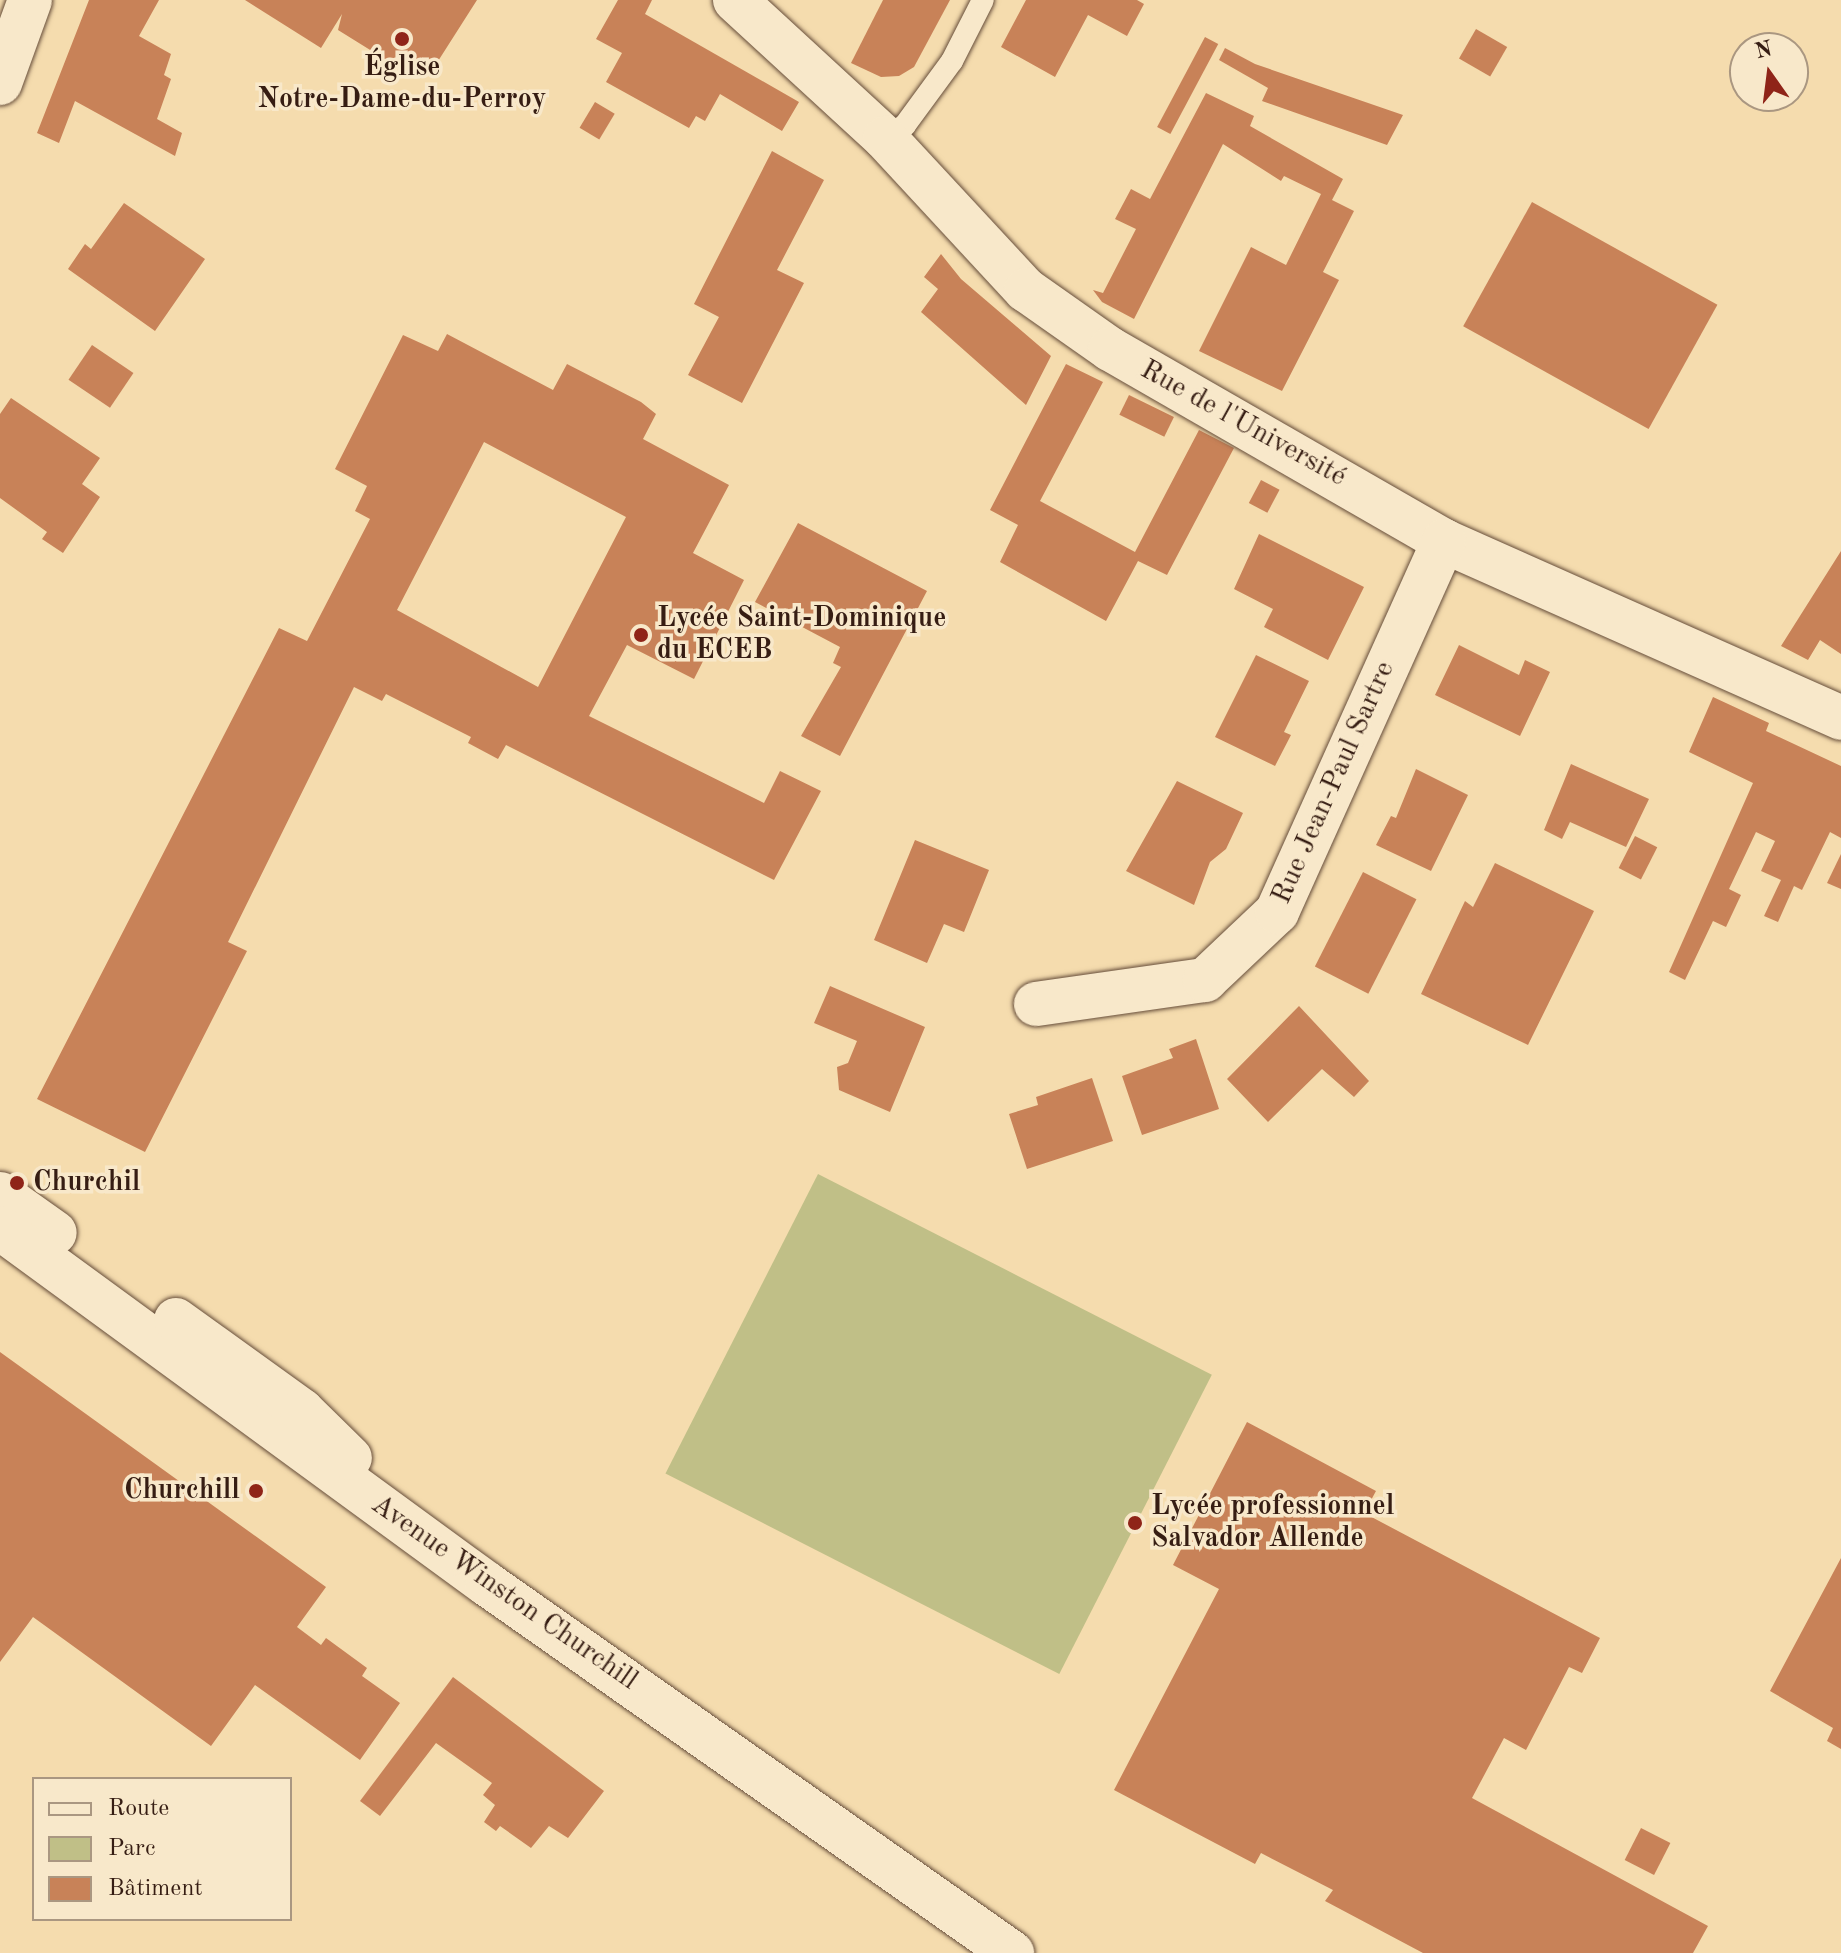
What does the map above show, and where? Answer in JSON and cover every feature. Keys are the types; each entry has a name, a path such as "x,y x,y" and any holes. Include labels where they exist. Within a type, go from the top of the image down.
{"street":[{"path":"0,83 30,0"},
{"name":"Rue de l'Université","path":"735,0 885,138 1026,290 1110,349 1444,541 1841,718"},
{"name":"Rue Jean-Paul Sartre","path":"1036,1004 1205,980 1277,912 1444,541"},
{"path":"0,1194 302,1411 459,1563"},
{"name":"Avenue Winston Churchill","path":"0,1228 459,1563 1012,1953"}],"lane":[{"path":"885,138 905,125 952,61 983,0"}],"green space":[{"path":"818,1174 1212,1375 1059,1674 665,1473"}],"building":[{"path":"89,0 159,0 139,36 171,54 164,75 171,79 157,119 182,133 175,156 75,101 59,143 37,133"},
{"name":"Église Notre-Dame-du-Perroy","path":"245,0 477,0 433,69 420,62 412,76 338,30 342,14 321,48"},
{"path":"618,0 652,0 645,14 799,102 782,131 720,94 705,121 696,116 689,128 606,82 622,53 596,39"},
{"path":"883,0 950,0 914,67 899,76 881,77 851,63"},
{"path":"1026,0 1137,0 1144,4 1127,36 1088,15 1055,77 1001,47"},
{"path":"1476,29 1507,47 1490,76 1459,58"},
{"path":"1205,37 1218,44 1170,134 1157,127"},
{"path":"1225,48 1255,64 1403,115 1387,145 1262,101 1268,88 1219,60"},
{"path":"1206,93 1254,116 1250,126 1343,179 1332,200 1354,211 1323,272 1339,280 1282,391 1199,351 1251,247 1286,265 1321,194 1284,176 1281,181 1223,144 1134,319 1102,302 1093,290 1103,293 1136,229 1115,219 1131,189 1150,199"},
{"path":"595,102 615,114 599,140 580,128"},
{"path":"772,151 824,180 777,270 804,283 742,403 688,375 719,317 694,304"},
{"path":"1532,202 1717,305 1649,429 1463,326"},
{"path":"124,203 205,259 155,331 68,269 85,244 91,249"},
{"path":"941,254 961,279 1051,356 1026,405 921,312 938,289 924,277"},
{"name":"Lycée Saint-Dominique du ECEB","path":"447,334 553,390 567,364 641,402 656,414 643,439 729,485 693,553 744,580 694,679 627,645 589,716 764,803 780,771 821,791 774,880 506,745 498,759 468,743 471,737 386,694 382,701 354,687 228,942 247,951 145,1152 37,1099 279,628 307,641 370,519 355,511 367,486 335,469 403,335 438,351","holes":["484,442 626,517 538,687 397,610"]},
{"path":"92,345 133,373 110,408 69,380"},
{"path":"1066,364 1103,382 1040,501 1135,552 1199,430 1234,448 1167,575 1138,561 1106,621 1000,562 1018,525 990,510"},
{"path":"1129,395 1174,417 1164,437 1119,415"},
{"path":"11,398 100,458 82,484 100,497 63,553 42,539 47,532 0,498 0,414"},
{"path":"1261,480 1280,490 1267,513 1249,503"},
{"path":"798,523 927,591 840,756 801,736 841,667 833,663 840,647 755,602"},
{"path":"1259,534 1364,587 1328,660 1264,627 1273,609 1234,589"},
{"path":"1841,551 1841,654 1820,640 1808,660 1781,646"},
{"path":"1459,645 1519,675 1525,660 1550,672 1520,736 1435,695"},
{"path":"1256,655 1309,681 1284,732 1291,735 1275,766 1215,737"},
{"path":"1713,697 1769,723 1766,731 1841,766 1841,838 1830,832 1802,890 1794,886 1778,922 1764,916 1781,880 1761,871 1775,841 1756,832 1729,889 1741,895 1726,927 1713,921 1685,980 1669,972 1753,783 1689,752"},
{"path":"1571,764 1649,799 1626,847 1570,822 1562,839 1544,830"},
{"path":"1416,769 1468,795 1431,871 1376,845 1391,816 1396,818"},
{"path":"1177,781 1243,813 1226,849 1210,862 1194,905 1126,871"},
{"path":"1635,836 1657,847 1641,879 1619,868"},
{"path":"915,840 989,870 964,932 944,924 927,963 874,940"},
{"path":"1841,854 1841,889 1827,883"},
{"path":"1495,863 1594,911 1528,1045 1421,994 1465,901 1473,907"},
{"path":"1363,872 1416,899 1368,994 1315,966"},
{"path":"830,986 925,1027 890,1112 839,1090 837,1067 848,1063 857,1041 814,1023"},
{"path":"1299,1006 1369,1081 1354,1097 1322,1069 1268,1122 1227,1079"},
{"path":"1196,1039 1219,1109 1142,1135 1122,1076 1173,1058 1169,1049"},
{"path":"1092,1078 1113,1141 1027,1169 1009,1114 1038,1105 1036,1097"},
{"path":"0,1352 326,1587 297,1627 321,1645 326,1638 367,1668 362,1676 400,1703 360,1760 255,1685 211,1746 33,1617 0,1662"},
{"path":"1247,1422 1376,1491 1364,1513 1600,1638 1582,1673 1569,1667 1526,1750 1504,1738 1472,1798 1708,1926 1693,1953 1423,1953 1325,1901 1333,1890 1261,1853 1255,1864 1114,1790 1219,1589 1173,1565"},
{"path":"1841,1558 1841,1749 1827,1741 1833,1728 1770,1691"},
{"path":"453,1677 604,1791 568,1838 549,1826 531,1848 500,1826 496,1831 484,1822 495,1805 483,1795 492,1783 436,1743 380,1816 360,1801"},
{"path":"1641,1828 1670,1843 1654,1875 1625,1860"}],"place":[{"name":"Église Notre-Dame-du-Perroy","path":"402,39"},
{"name":"Lycée Saint-Dominique du ECEB","path":"641,635"},
{"name":"Churchil","path":"17,1183"},
{"name":"Churchill","path":"256,1491"},
{"name":"Lycée professionnel Salvador Allende","path":"1135,1523"}]}
